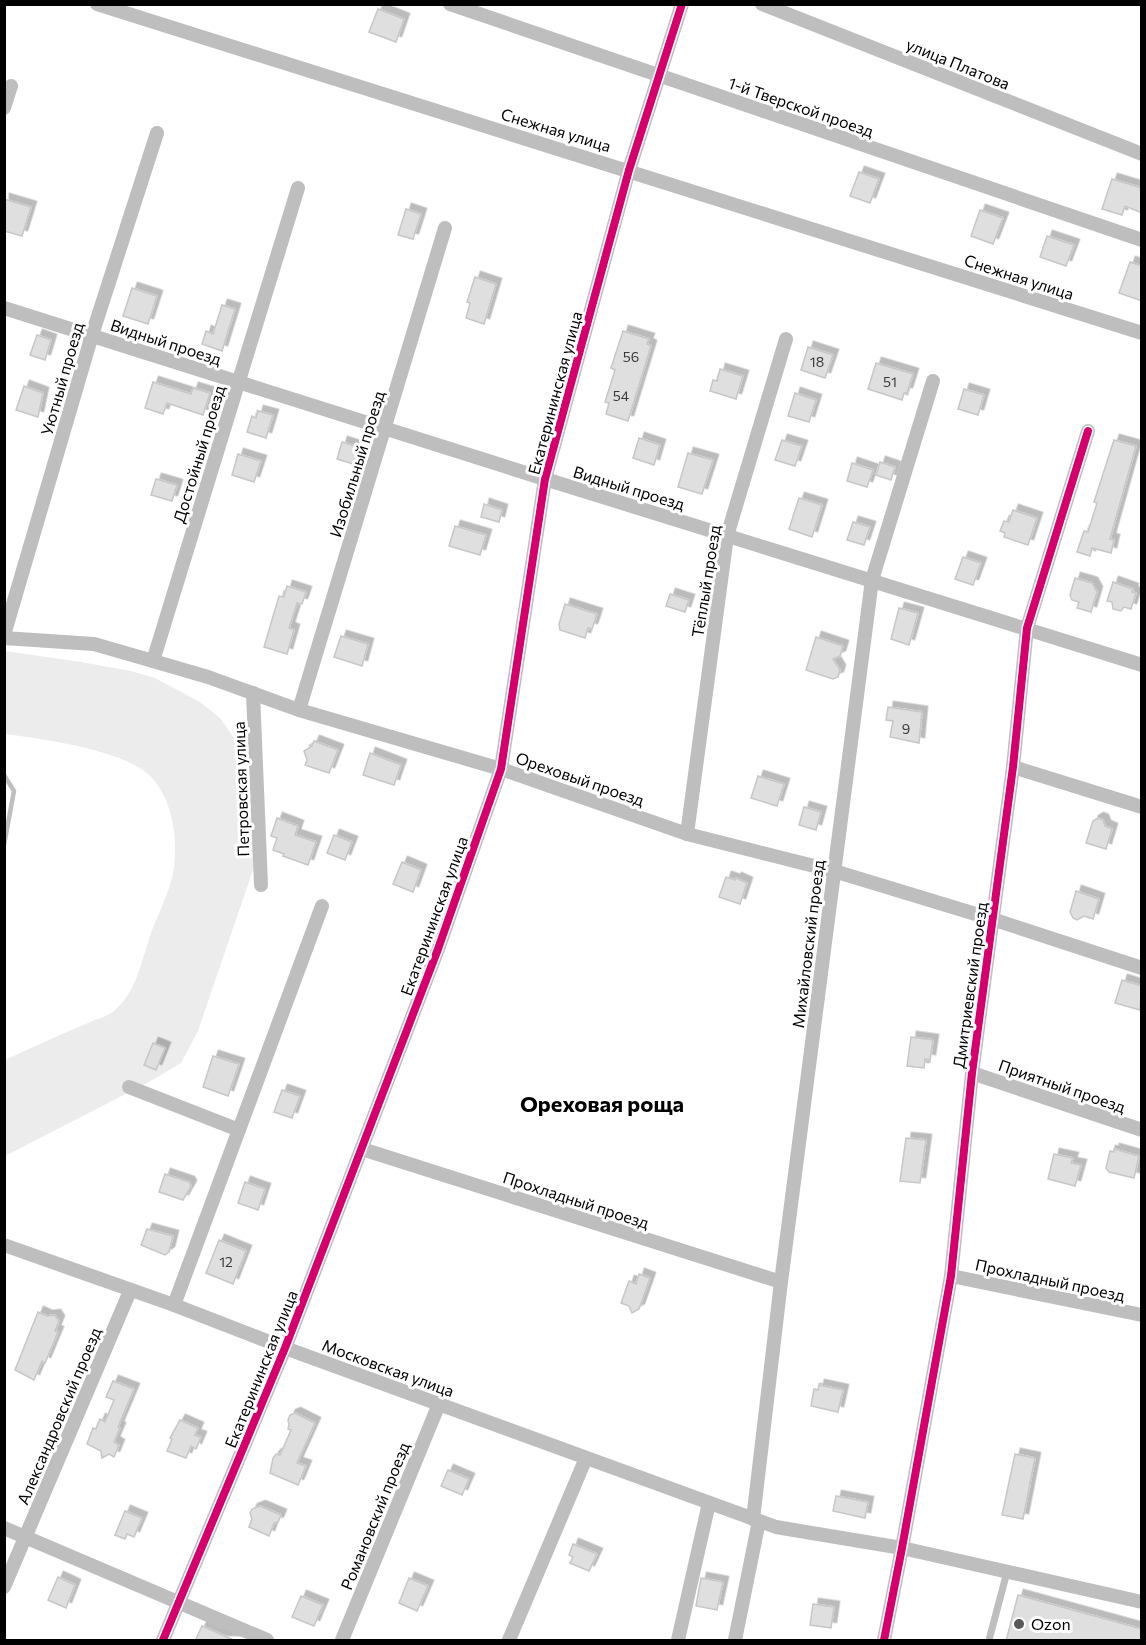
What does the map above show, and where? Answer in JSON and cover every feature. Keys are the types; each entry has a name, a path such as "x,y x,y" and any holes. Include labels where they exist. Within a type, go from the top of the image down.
{"street":[{"name":"Снежная улица","path":"97,4 1142,333"},
{"name":"1-й Тверской проезд","path":"450,4 1142,240"},
{"name":"Екатерининская улица","path":"163,1641 285,1348 438,949 501,769 545,479 629,170 682,4"},
{"name":"улица Платова","path":"762,4 1142,154"},
{"path":"4,108 11,86"},
{"name":"Уютный проезд","path":"4,637 92,335 157,133"},
{"name":"Достойный проезд","path":"153,661 298,188"},
{"name":"Изобильный проезд","path":"299,710 445,228"},
{"name":"Видный проезд","path":"4,308 1142,665"},
{"name":"Тёплый проезд","path":"687,834 727,536 786,339"},
{"name":"Михайловский проезд","path":"735,1641 756,1520 781,1282 872,580 933,381"},
{"name":"Дмитриевский проезд","path":"884,1641 951,1276 972,1073 1013,767 1027,628 1088,431"},
{"name":"Ореховый проезд","path":"4,637 94,644 153,661 299,710 501,769 687,834 834,871 993,919 1142,969"},
{"name":"Петровская улица","path":"253,693 261,885"},
{"path":"1013,767 1142,807"},
{"path":"174,1305 322,906"},
{"name":"Приятный проезд","path":"972,1073 1142,1130"},
{"path":"129,1087 239,1130"},
{"name":"Прохладный проезд","path":"362,1149 781,1282"},
{"name":"Московская улица","path":"4,1245 174,1305 285,1348 776,1527 902,1548 1142,1602"},
{"name":"Прохладный проезд","path":"951,1276 1142,1316"},
{"name":"Александровский проезд","path":"4,1587 130,1291"},
{"name":"Романовский проезд","path":"342,1641 440,1404"},
{"path":"509,1641 586,1458"},
{"path":"678,1641 709,1503"},
{"path":"4,1528 267,1641"}],"lane":[{"path":"989,1641 1007,1572"}],"shaded area":[{"path":"5,651 131,671 155,678 200,702 220,718 234,738 251,788 255,864 198,1031 181,1063 149,1082 5,1156 5,1060 107,1015 124,1000 136,980 168,890 173,872 175,842 170,811 164,797 148,774 135,765 80,746 5,734"}],"building":[{"path":"378,9 404,19 396,42 369,32"},
{"path":"859,172 879,179 870,203 850,196"},
{"path":"1112,179 1142,188 1142,213 1125,206 1122,215 1102,209"},
{"path":"4,199 31,207 22,236 4,231"},
{"path":"406,209 421,214 413,239 398,235"},
{"path":"980,210 1003,218 993,244 971,236"},
{"path":"1047,236 1074,245 1066,266 1040,257"},
{"path":"1130,262 1142,266 1142,301 1119,293"},
{"path":"475,277 496,284 484,324 466,318 470,303 467,302"},
{"path":"132,288 157,296 148,324 123,316"},
{"path":"222,305 235,309 222,351 202,344 206,331 213,334"},
{"path":"623,331 649,339 647,344 651,346 628,421 606,414 609,403 605,402 615,370 611,368"},
{"path":"37,335 51,340 45,360 30,355"},
{"path":"808,347 833,355 825,378 801,370"},
{"path":"876,363 913,374 907,393 904,393 902,400 868,389"},
{"path":"720,369 743,376 736,399 710,391 713,380 717,381"},
{"path":"153,382 191,394 193,388 210,393 203,415 167,403 163,414 145,408"},
{"path":"24,386 43,393 38,417 16,410"},
{"path":"964,389 984,395 978,415 958,409"},
{"path":"795,393 816,400 809,422 788,416"},
{"path":"258,411 273,415 266,438 247,432 252,416 256,418"},
{"path":"639,438 660,445 654,465 633,458"},
{"path":"782,440 802,446 795,466 775,460"},
{"path":"1114,440 1136,446 1110,539 1114,540 1111,553 1092,548 1090,556 1077,552 1084,531 1088,532 1097,503 1094,502"},
{"path":"342,442 358,447 353,464 337,459"},
{"path":"688,453 713,460 702,494 678,487"},
{"path":"238,454 261,461 254,482 232,475"},
{"path":"880,462 895,467 891,480 876,475"},
{"path":"852,463 873,470 867,487 847,481"},
{"path":"156,479 177,485 172,501 151,495"},
{"path":"799,498 822,505 812,537 789,529"},
{"path":"484,504 502,510 499,522 481,517"},
{"path":"1013,510 1037,518 1028,545 1004,537 1005,533 1000,531 1004,521 1009,522"},
{"path":"853,522 870,527 864,545 847,540"},
{"path":"455,526 486,535 480,555 449,546"},
{"path":"963,557 981,563 973,585 955,579"},
{"path":"1075,578 1092,583 1097,592 1091,612 1077,608 1079,602 1072,600 1070,595"},
{"path":"1113,582 1133,589 1132,592 1136,593 1131,609 1124,607 1121,611 1113,609 1112,602 1107,601"},
{"path":"287,586 306,592 302,604 297,603 289,628 294,630 287,654 264,647 279,596 284,597"},
{"path":"670,594 689,600 685,612 666,606"},
{"path":"565,604 597,614 592,629 588,628 585,638 560,630 559,624"},
{"path":"899,608 918,613 909,645 891,639"},
{"path":"341,636 368,644 362,666 334,657"},
{"path":"816,637 843,646 840,656 833,659 840,670 838,677 833,679 806,670"},
{"path":"888,707 922,712 919,743 890,737 893,721 886,720"},
{"path":"314,741 338,750 329,773 305,765 307,760 304,751 312,746"},
{"path":"370,753 401,765 394,785 363,775"},
{"path":"758,776 784,784 777,806 751,798"},
{"path":"804,807 821,812 816,830 799,825"},
{"path":"277,818 298,826 295,835 316,842 308,865 273,850 277,838 271,836"},
{"path":"1098,818 1103,820 1105,826 1112,829 1106,849 1086,843 1093,821"},
{"path":"334,835 352,842 345,860 327,853"},
{"path":"402,862 421,870 413,892 393,884"},
{"path":"726,877 747,883 740,904 719,897"},
{"path":"1076,891 1099,899 1093,919 1084,916 1077,920 1073,918 1070,912"},
{"path":"1122,980 1142,986 1140,1010 1115,1003"},
{"path":"911,1037 933,1040 930,1060 925,1059 924,1068 907,1066"},
{"path":"153,1043 165,1048 156,1070 144,1065"},
{"path":"213,1056 239,1064 228,1096 203,1087"},
{"path":"282,1090 300,1096 292,1118 274,1112"},
{"path":"906,1138 926,1140 920,1183 900,1181"},
{"path":"1114,1149 1139,1156 1134,1178 1109,1172 1106,1168 1110,1151 1114,1152"},
{"path":"1054,1154 1073,1158 1071,1163 1081,1165 1075,1186 1048,1179"},
{"path":"165,1174 189,1182 191,1186 183,1200 159,1192"},
{"path":"245,1182 265,1189 258,1210 238,1203"},
{"path":"147,1229 173,1236 169,1252 165,1255 141,1245"},
{"path":"219,1240 246,1251 233,1284 206,1273"},
{"path":"639,1274 650,1278 639,1309 632,1313 629,1306 621,1303 629,1281 636,1284"},
{"path":"38,1312 47,1316 55,1315 59,1321 55,1331 58,1332 45,1363 42,1361 34,1380 15,1370"},
{"path":"113,1381 134,1389 118,1427 120,1428 114,1442 119,1445 114,1457 109,1454 102,1458 101,1451 87,1444 93,1428 96,1429 100,1419 105,1422 114,1400 106,1397"},
{"path":"819,1385 843,1390 838,1412 811,1406 814,1389 818,1390"},
{"path":"295,1413 315,1423 297,1463 306,1466 298,1485 270,1473 273,1458 276,1454 280,1455 291,1430 288,1429 290,1415"},
{"path":"180,1420 198,1428 195,1435 201,1437 196,1449 191,1446 186,1458 167,1451 172,1439 170,1438"},
{"path":"1015,1454 1035,1458 1023,1519 1002,1515"},
{"path":"448,1470 469,1479 462,1495 441,1486"},
{"path":"836,1496 868,1502 865,1518 833,1511"},
{"path":"260,1506 281,1515 278,1522 274,1523 269,1536 249,1527 252,1509"},
{"path":"125,1511 142,1518 134,1537 127,1534 125,1539 115,1535"},
{"path":"573,1544 597,1554 589,1571 570,1563 573,1557 569,1555"},
{"path":"58,1577 75,1585 66,1608 48,1600"},
{"path":"409,1578 428,1586 417,1611 399,1603"},
{"path":"701,1578 723,1582 717,1610 696,1606"},
{"path":"1018,1595 1142,1629 1142,1641 1006,1641"},
{"path":"301,1596 323,1605 314,1626 292,1617"},
{"path":"813,1604 834,1607 831,1628 810,1625"},
{"path":"202,1626 236,1641 195,1641"}],"waterway":[{"path":"4,775 14,791 4,845"}],"cycle path":[{"path":"163,1640 285,1348 438,949 501,769 545,479 629,170 682,4"},
{"path":"884,1640 951,1276 972,1073 1013,767 1027,628 1088,431"}],"place":[{"name":"Ozon","path":"1019,1624"}],"district":[{"name":"Ореховая роща","path":"602,1104"}]}
